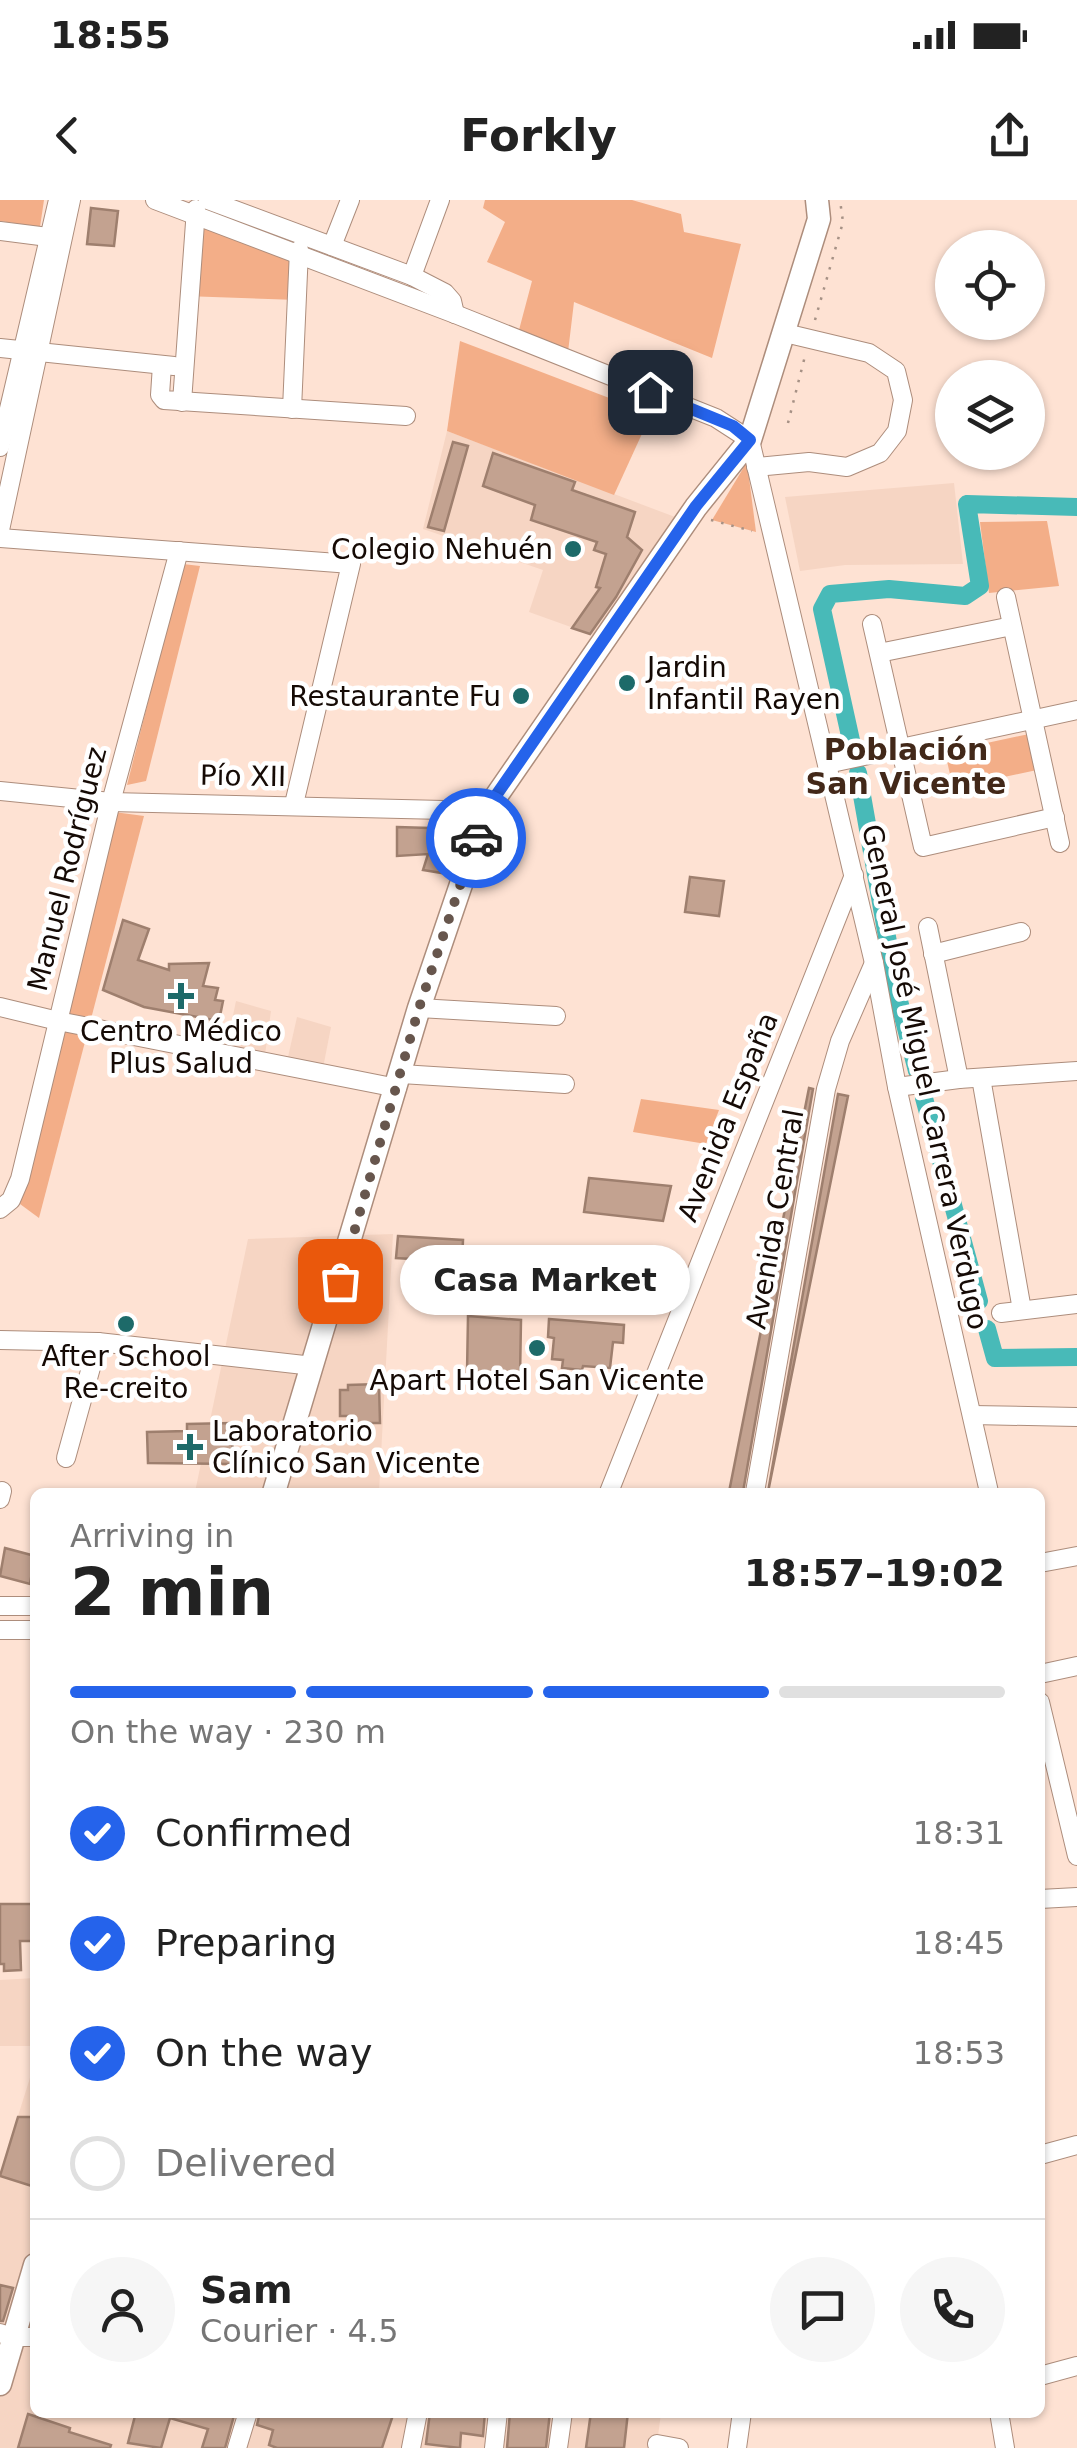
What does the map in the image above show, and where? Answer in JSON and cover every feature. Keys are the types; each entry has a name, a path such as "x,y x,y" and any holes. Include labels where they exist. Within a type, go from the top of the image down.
{"main road":[{"path":"275,1488 419,1008 486,810 696,506 750,440 819,219 818,200"},
{"path":"0,2384 30,2284"}],"street":[{"path":"0,530 48,237 58,200"},
{"path":"0,447 71,200"},
{"path":"155,200 196,208 298,256 716,418 750,440"},
{"path":"208,200 412,276 452,301 455,314"},
{"path":"259,220 267,200"},
{"path":"332,246 350,200"},
{"path":"412,276 440,200"},
{"path":"182,402 196,208"},
{"path":"0,231 48,237"},
{"path":"292,409 300,235"},
{"path":"756,467 809,462 847,467 880,454 897,431 904,400 896,371 869,353 784,333"},
{"path":"0,348 184,367"},
{"path":"162,365 160,399 406,416"},
{"name":"General José Miguel Carrera Verdugo","path":"750,440 854,874 897,1088 988,1488"},
{"path":"0,538 351,564 294,804"},
{"name":"Manuel Rodríguez","path":"5,1205 20,1179 111,802 180,551"},
{"path":"1006,597 1060,843"},
{"path":"872,624 923,847 1055,817"},
{"path":"879,653 1012,626"},
{"path":"827,764 1077,710"},
{"name":"Pío XII","path":"0,792 111,802 486,810"},
{"name":"Avenida España","path":"610,1488 854,874"},
{"path":"928,927 960,1079"},
{"path":"933,954 1021,932"},
{"name":"Avenida Central","path":"756,1488 826,1089 840,1041 874,963"},
{"path":"0,1006 58,1022 399,1081 564,1084"},
{"path":"419,1008 556,1016"},
{"path":"897,1088 960,1079 1077,1071"},
{"path":"981,1078 1022,1310"},
{"path":"1000,1313 1077,1304"},
{"path":"0,1340 98,1342 313,1366"},
{"path":"66,1458 98,1342"},
{"path":"972,1415 1077,1417"},
{"path":"1045,1562 1077,1556"},
{"path":"0,1606 30,1606"},
{"path":"0,1630 30,1630"},
{"path":"1045,1673 1077,1666"},
{"path":"1045,1722 1077,1856"},
{"path":"1056,1766 1077,1766"},
{"path":"1045,1899 1077,1896"},
{"path":"1045,2155 1077,2146"},
{"path":"1045,2375 1077,2366"},
{"path":"237,2448 246,2418"},
{"path":"411,2448 417,2418"},
{"path":"494,2448 497,2418"},
{"path":"558,2448 562,2418"},
{"path":"736,2448 741,2418"},
{"path":"1000,2418 1005,2448"},
{"path":"656,2444 679,2448"}],"path":[{"path":"788,423 842,222 840,200"},
{"path":"696,506 712,520 772,537"}],"shaded area":[{"path":"0,200 44,200 40,227 0,221"},
{"path":"485,200 632,200 681,214 684,232 741,244 712,358 574,302 568,352 519,330 532,281 487,262 505,222 483,208"},
{"path":"194,216 298,256 297,300 184,296"},
{"path":"460,341 651,414 614,495 447,431"},
{"name":"Colegio Nehuén","path":"447,431 683,520 596,636 529,612 543,570 423,529"},
{"path":"747,462 756,532 712,520"},
{"path":"954,483 963,564 845,565 800,571 785,497"},
{"path":"1047,521 1059,586 989,593 980,522"},
{"path":"183,564 200,566 146,781 127,785"},
{"path":"1029,734 1037,770 953,788 945,752"},
{"path":"114,812 144,816 39,1218 20,1204"},
{"path":"236,1001 271,1011 264,1062 225,1054"},
{"path":"297,1017 331,1027 322,1073 286,1066"},
{"path":"641,1099 719,1110 706,1144 633,1132"},
{"path":"393,1234 379,1488 196,1488 248,1239"},
{"path":"30,1978 30,2046 0,2046 0,1980"},
{"path":"30,2078 30,2282 14,2337 30,2337 30,2418 660,2418 657,2444 678,2448 0,2448 0,2173"}],"building":[{"path":"91,208 118,211 114,246 87,244"},
{"path":"453,442 468,446 444,531 428,527"},
{"path":"493,453 575,482 572,490 635,512 627,537 642,550 590,634 572,628 600,588 596,587 606,554 594,550 597,542 531,520 535,505 483,486"},
{"path":"397,827 462,829 448,874 423,870 428,854 397,856"},
{"path":"690,877 724,881 719,916 685,912"},
{"path":"123,920 149,929 138,960 169,970 169,964 209,963 203,986 218,988 215,1000 223,1001 219,1021 144,1007 103,990"},
{"path":"809,1088 813,1089 744,1488 730,1488"},
{"path":"838,1094 848,1096 769,1488"},
{"path":"589,1178 671,1186 663,1221 584,1212"},
{"path":"398,1236 463,1240 462,1262 396,1258"},
{"path":"468,1316 521,1320 520,1377 467,1373"},
{"path":"549,1319 624,1325 623,1343 613,1342 610,1368 562,1368 563,1360 552,1359 554,1338 548,1337"},
{"path":"379,1384 380,1423 348,1423 348,1416 340,1416 340,1390 348,1390 348,1385"},
{"name":"Laboratorio Clínico San Vicente","path":"232,1423 233,1464 148,1463 147,1432 187,1431 187,1424"},
{"path":"5,1548 30,1555 30,1584 0,1576"},
{"path":"0,1904 30,1904 30,1941 20,1941 21,1970 4,1971 4,1964 0,1964"},
{"path":"18,2117 30,2117 30,2185 0,2176"},
{"path":"0,2285 13,2288 3,2321 0,2321"},
{"path":"28,2414 30,2418 70,2428 69,2432 111,2445 110,2448 18,2448"},
{"path":"134,2418 170,2418 161,2448 128,2443"},
{"path":"170,2418 233,2418 225,2448 202,2448 208,2429"},
{"path":"259,2418 392,2418 382,2448 277,2448 269,2445 273,2430 257,2425"},
{"path":"429,2418 484,2418 483,2436 461,2433 460,2448 426,2444"},
{"path":"510,2418 549,2418 546,2448 507,2448"},
{"path":"590,2418 627,2418 624,2448 586,2448"}],"waterway":[{"path":"852,745 822,609 830,594 889,589 965,596 980,586 967,504 1077,507"},
{"path":"858,773 897,993 917,1071"},
{"path":"924,1098 979,1301"},
{"path":"987,1329 995,1358 1077,1357"}],"way so far":[{"path":"340,1281 419,1008 476,838"}],"place":[{"name":"Colegio Nehuén","path":"573,549"},
{"name":"Jardin Infantil Rayen","path":"627,683"},
{"name":"Restaurante Fu","path":"521,696"},
{"name":"Centro Médico Plus Salud","path":"181,996"},
{"name":"Casa Market","path":"340,1281"},
{"name":"After School Re-creito","path":"126,1324"},
{"name":"Apart Hotel San Vicente","path":"537,1348"},
{"name":"Laboratorio Clínico San Vicente","path":"190,1447"}],"district":[{"name":"Población San Vicente","path":"906,766"}],"route":[{"path":"476,838 486,810 696,506 750,440 733,426 650,392"}]}
